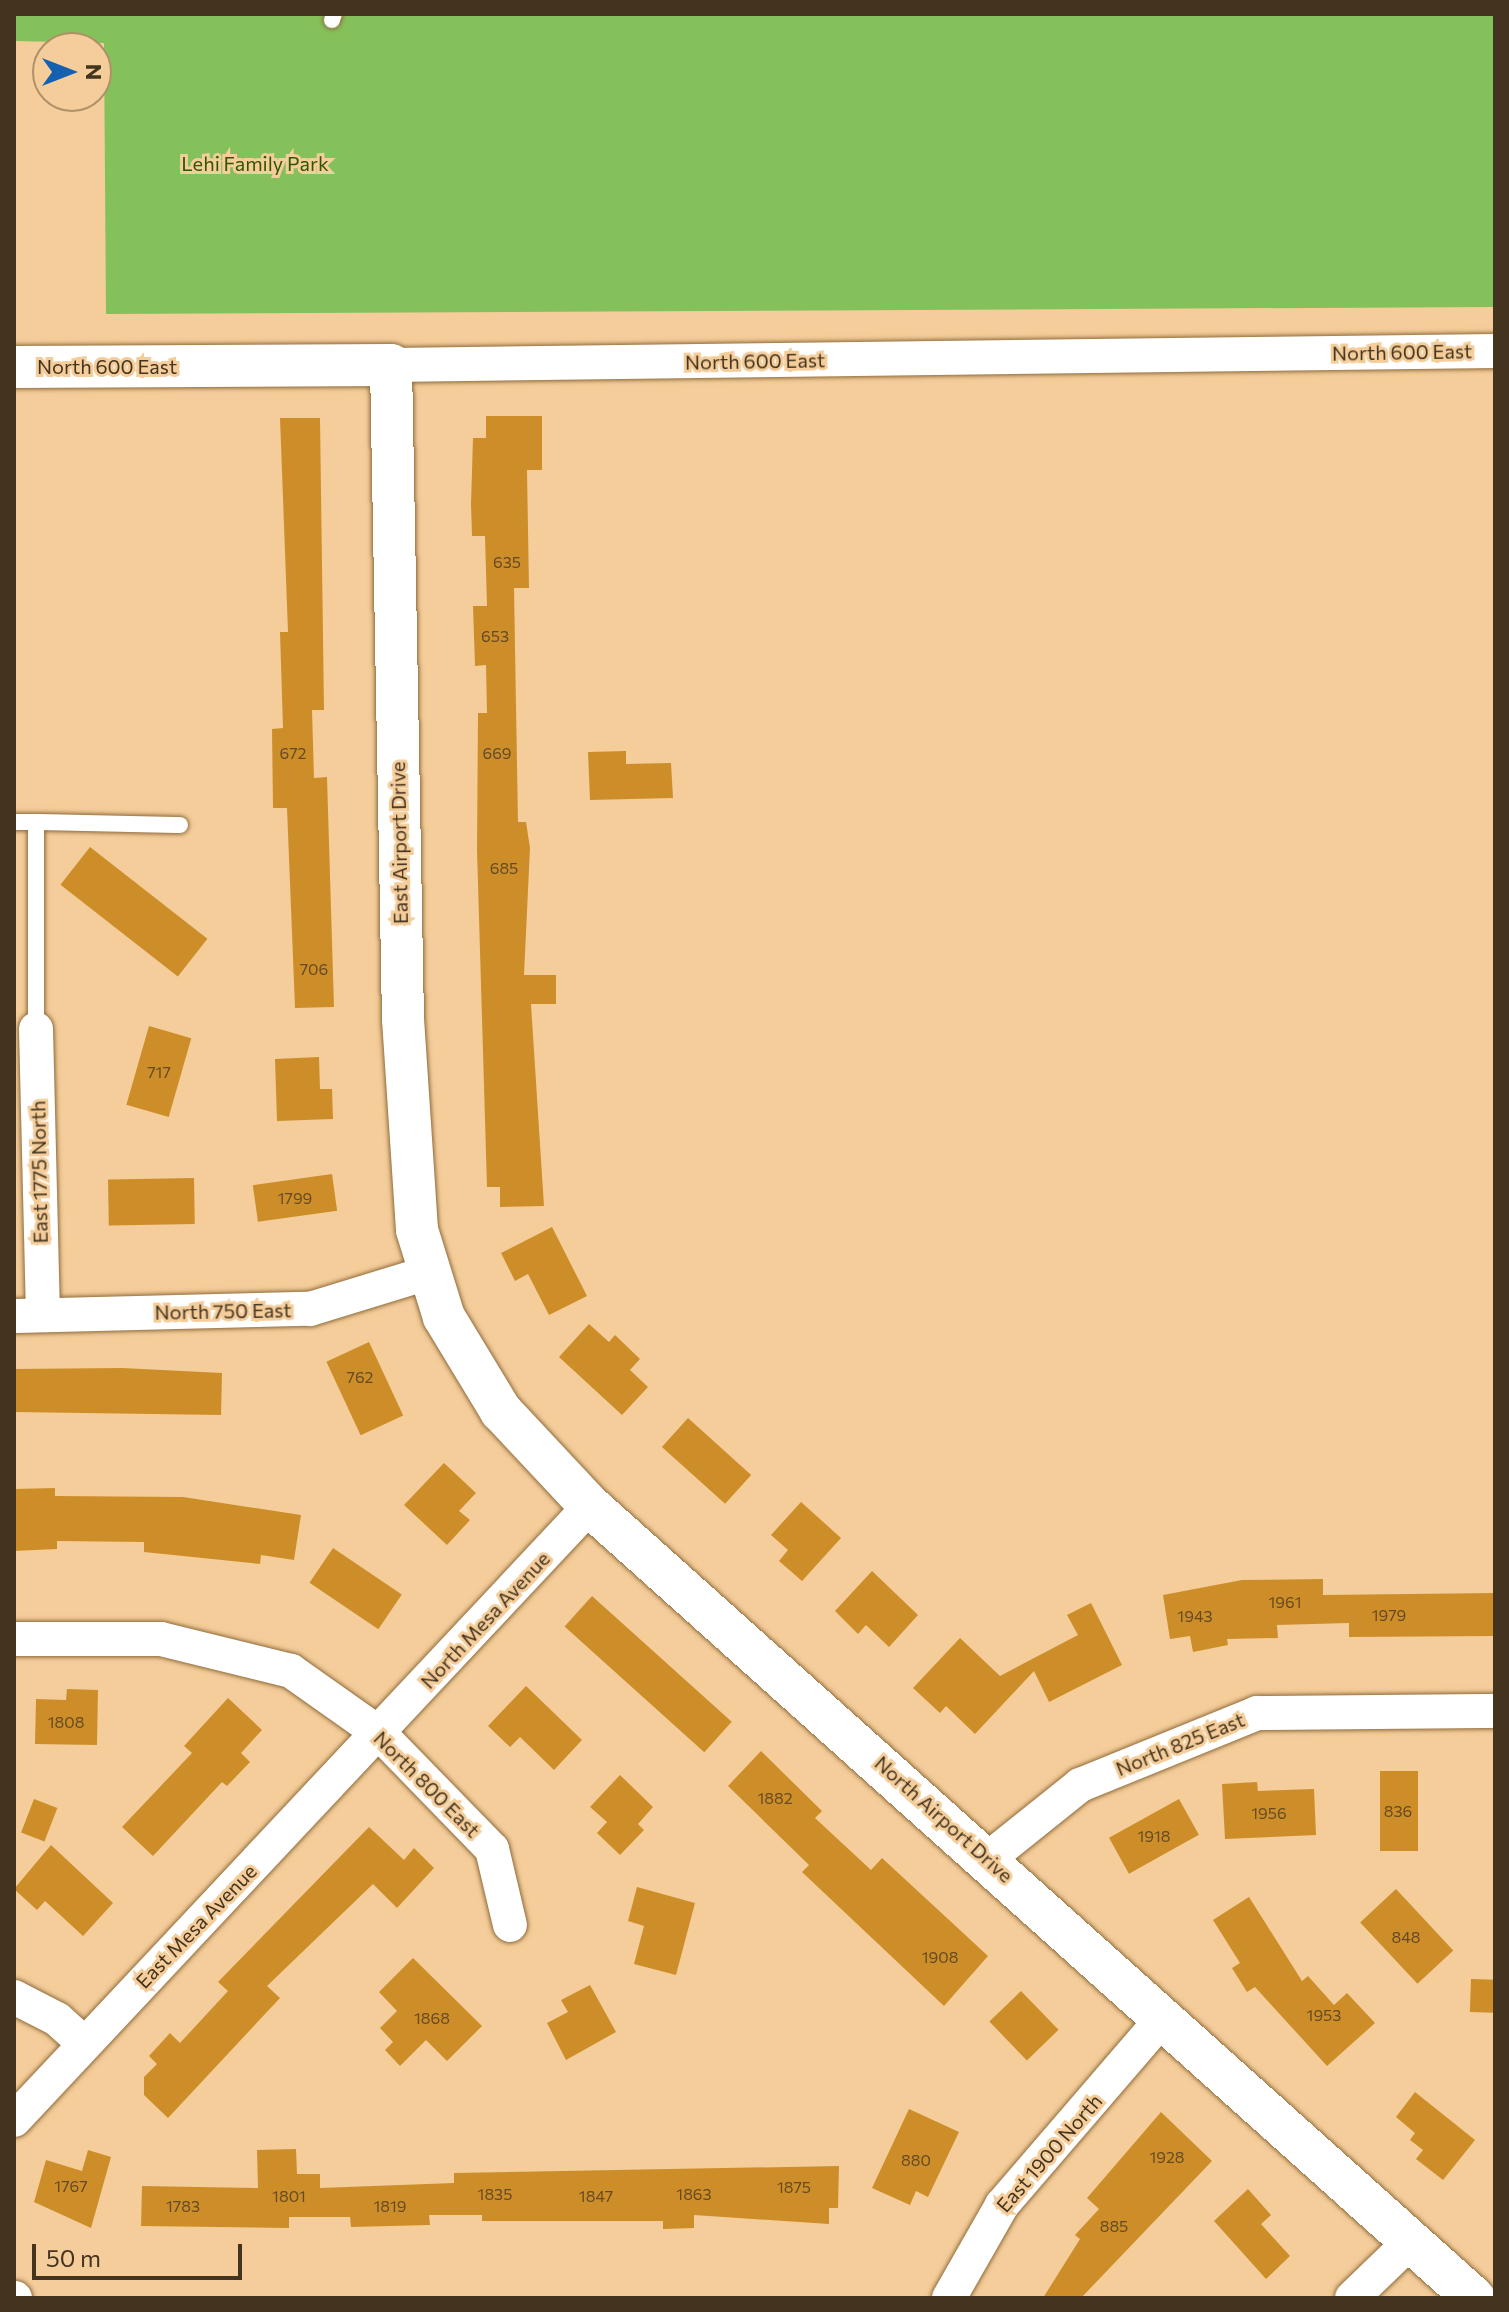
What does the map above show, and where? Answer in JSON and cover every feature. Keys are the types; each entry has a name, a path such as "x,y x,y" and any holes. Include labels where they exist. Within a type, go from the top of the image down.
{"street":[{"name":"North 600 East","path":"14,367 1495,351"},
{"name":"East Airport Drive","path":"391,365 403,1019 417,1230 427,1273 444,1317"},
{"name":"East 1775 North","path":"28,1316 36,1029"},
{"name":"North 750 East","path":"28,1316 310,1309 427,1273"},
{"name":"North Airport Drive","path":"444,1317 501,1411 590,1506 989,1858 1474,2298"},
{"name":"North Mesa Avenue","path":"379,1733 590,1506"},
{"name":"North 800 East","path":"14,1639 161,1639 291,1671 379,1733 492,1849 510,1925"},
{"name":"North 825 East","path":"989,1858 1080,1785 1257,1713 1495,1711"},
{"name":"East Mesa Avenue","path":"14,2120 379,1733"},
{"path":"14,1997 57,2019 84,2043"},
{"name":"East 1900 North","path":"949,2298 1002,2205 1163,2018"},
{"path":"1352,2298 1411,2241"}],"lane":[{"path":"14,822 180,825"},
{"path":"36,822 36,1029"}],"green space":[{"name":"Lehi Family Park","path":"14,14 1495,14 1495,307 106,314 105,112 112,112 112,32 32,32 32,41 14,41"}],"building":[{"path":"486,416 542,416 542,470 527,470 529,588 514,588 518,822 526,822 530,848 524,975 556,975 556,1004 531,1004 544,1206 500,1207 500,1187 487,1187 477,850 478,713 487,713 486,665 475,666 473,606 487,606 485,536 472,536 471,504 473,438 486,438"},
{"path":"280,418 320,418 324,710 312,710 314,778 327,777 334,1007 295,1008 287,808 273,808 272,729 283,728 280,632 288,632"},
{"path":"626,751 626,764 671,763 673,798 590,800 588,752"},
{"path":"90,847 207,939 178,977 60,885"},
{"path":"149,1026 191,1038 169,1117 126,1105"},
{"path":"319,1057 320,1089 332,1089 333,1119 277,1121 275,1059"},
{"path":"332,1174 337,1211 258,1222 253,1185"},
{"path":"194,1178 195,1224 109,1225 108,1180"},
{"path":"552,1227 587,1296 549,1315 528,1274 515,1281 501,1253"},
{"path":"589,1324 609,1342 615,1335 640,1359 630,1370 648,1387 622,1415 559,1357"},
{"path":"369,1342 403,1415 361,1435 326,1362"},
{"path":"122,1368 222,1373 221,1415 14,1412 14,1369"},
{"path":"688,1418 751,1475 725,1504 662,1447"},
{"path":"444,1463 476,1493 459,1511 470,1520 447,1545 404,1505"},
{"path":"55,1488 55,1496 183,1497 301,1515 294,1560 261,1555 260,1564 144,1552 144,1542 57,1541 57,1549 14,1551 14,1489"},
{"path":"801,1502 841,1538 802,1581 779,1561 788,1550 771,1535"},
{"path":"333,1548 402,1594 378,1629 310,1583"},
{"path":"872,1571 918,1615 889,1647 866,1625 858,1634 835,1611"},
{"path":"1323,1579 1323,1595 1495,1593 1495,1636 1349,1637 1349,1623 1277,1625 1278,1638 1227,1639 1228,1645 1193,1652 1190,1636 1170,1639 1163,1595 1242,1580"},
{"path":"592,1596 732,1722 704,1752 565,1626"},
{"path":"1091,1603 1122,1665 1049,1702 1034,1671 975,1734 946,1706 940,1713 913,1688 960,1638 1000,1676 1078,1635 1067,1615"},
{"path":"526,1686 582,1740 554,1770 520,1737 510,1747 488,1726"},
{"path":"67,1689 98,1690 97,1745 35,1744 36,1699 66,1700"},
{"path":"228,1698 262,1730 241,1753 250,1762 227,1786 222,1782 153,1856 122,1827 192,1753 184,1746"},
{"path":"761,1751 822,1811 815,1818 871,1870 882,1858 988,1956 944,2006 802,1872 809,1865 728,1786"},
{"path":"1380,1771 1418,1771 1418,1851 1380,1851"},
{"path":"620,1775 653,1807 638,1824 644,1830 620,1855 597,1833 607,1822 590,1807"},
{"path":"1257,1782 1258,1791 1314,1789 1316,1835 1225,1839 1222,1784"},
{"path":"34,1799 57,1808 44,1842 21,1833"},
{"path":"1179,1799 1199,1835 1129,1874 1109,1838"},
{"path":"369,1827 404,1860 414,1848 434,1868 397,1908 373,1884 267,1986 280,1998 168,2118 144,2095 144,2077 157,2064 149,2056 170,2033 180,2043 228,1991 218,1982"},
{"path":"51,1845 113,1903 83,1936 45,1901 37,1910 14,1889"},
{"path":"637,1887 695,1903 676,1975 634,1964 644,1926 628,1921"},
{"path":"1396,1889 1453,1950 1417,1984 1360,1922"},
{"path":"1249,1897 1302,1981 1308,1976 1334,2005 1347,1993 1375,2023 1327,2066 1255,1987 1247,1992 1232,1968 1240,1963 1213,1920"},
{"path":"413,1958 482,2026 447,2061 426,2040 400,2066 385,2050 393,2042 380,2028 397,2011 379,1992"},
{"path":"1471,1979 1495,1980 1494,2013 1470,2012"},
{"path":"590,1985 616,2032 566,2060 547,2023 568,2012 561,2000"},
{"path":"1021,1991 1059,2030 1027,2060 989,2022"},
{"path":"1415,2092 1475,2140 1443,2180 1416,2159 1423,2150 1410,2140 1415,2133 1396,2117"},
{"path":"909,2109 959,2132 928,2197 916,2191 910,2205 872,2188"},
{"path":"1161,2112 1212,2161 1081,2298 1043,2298 1080,2239 1075,2235 1099,2209 1087,2198"},
{"path":"296,2149 297,2174 320,2174 320,2188 454,2183 454,2173 839,2166 838,2208 829,2208 829,2224 694,2215 694,2228 663,2229 663,2221 482,2221 482,2215 429,2215 430,2225 351,2227 350,2217 289,2217 289,2228 141,2226 142,2186 258,2188 257,2150"},
{"path":"88,2150 111,2157 91,2228 34,2202 46,2160 82,2171"},
{"path":"1248,2189 1271,2215 1261,2224 1290,2256 1266,2279 1214,2221"}]}
